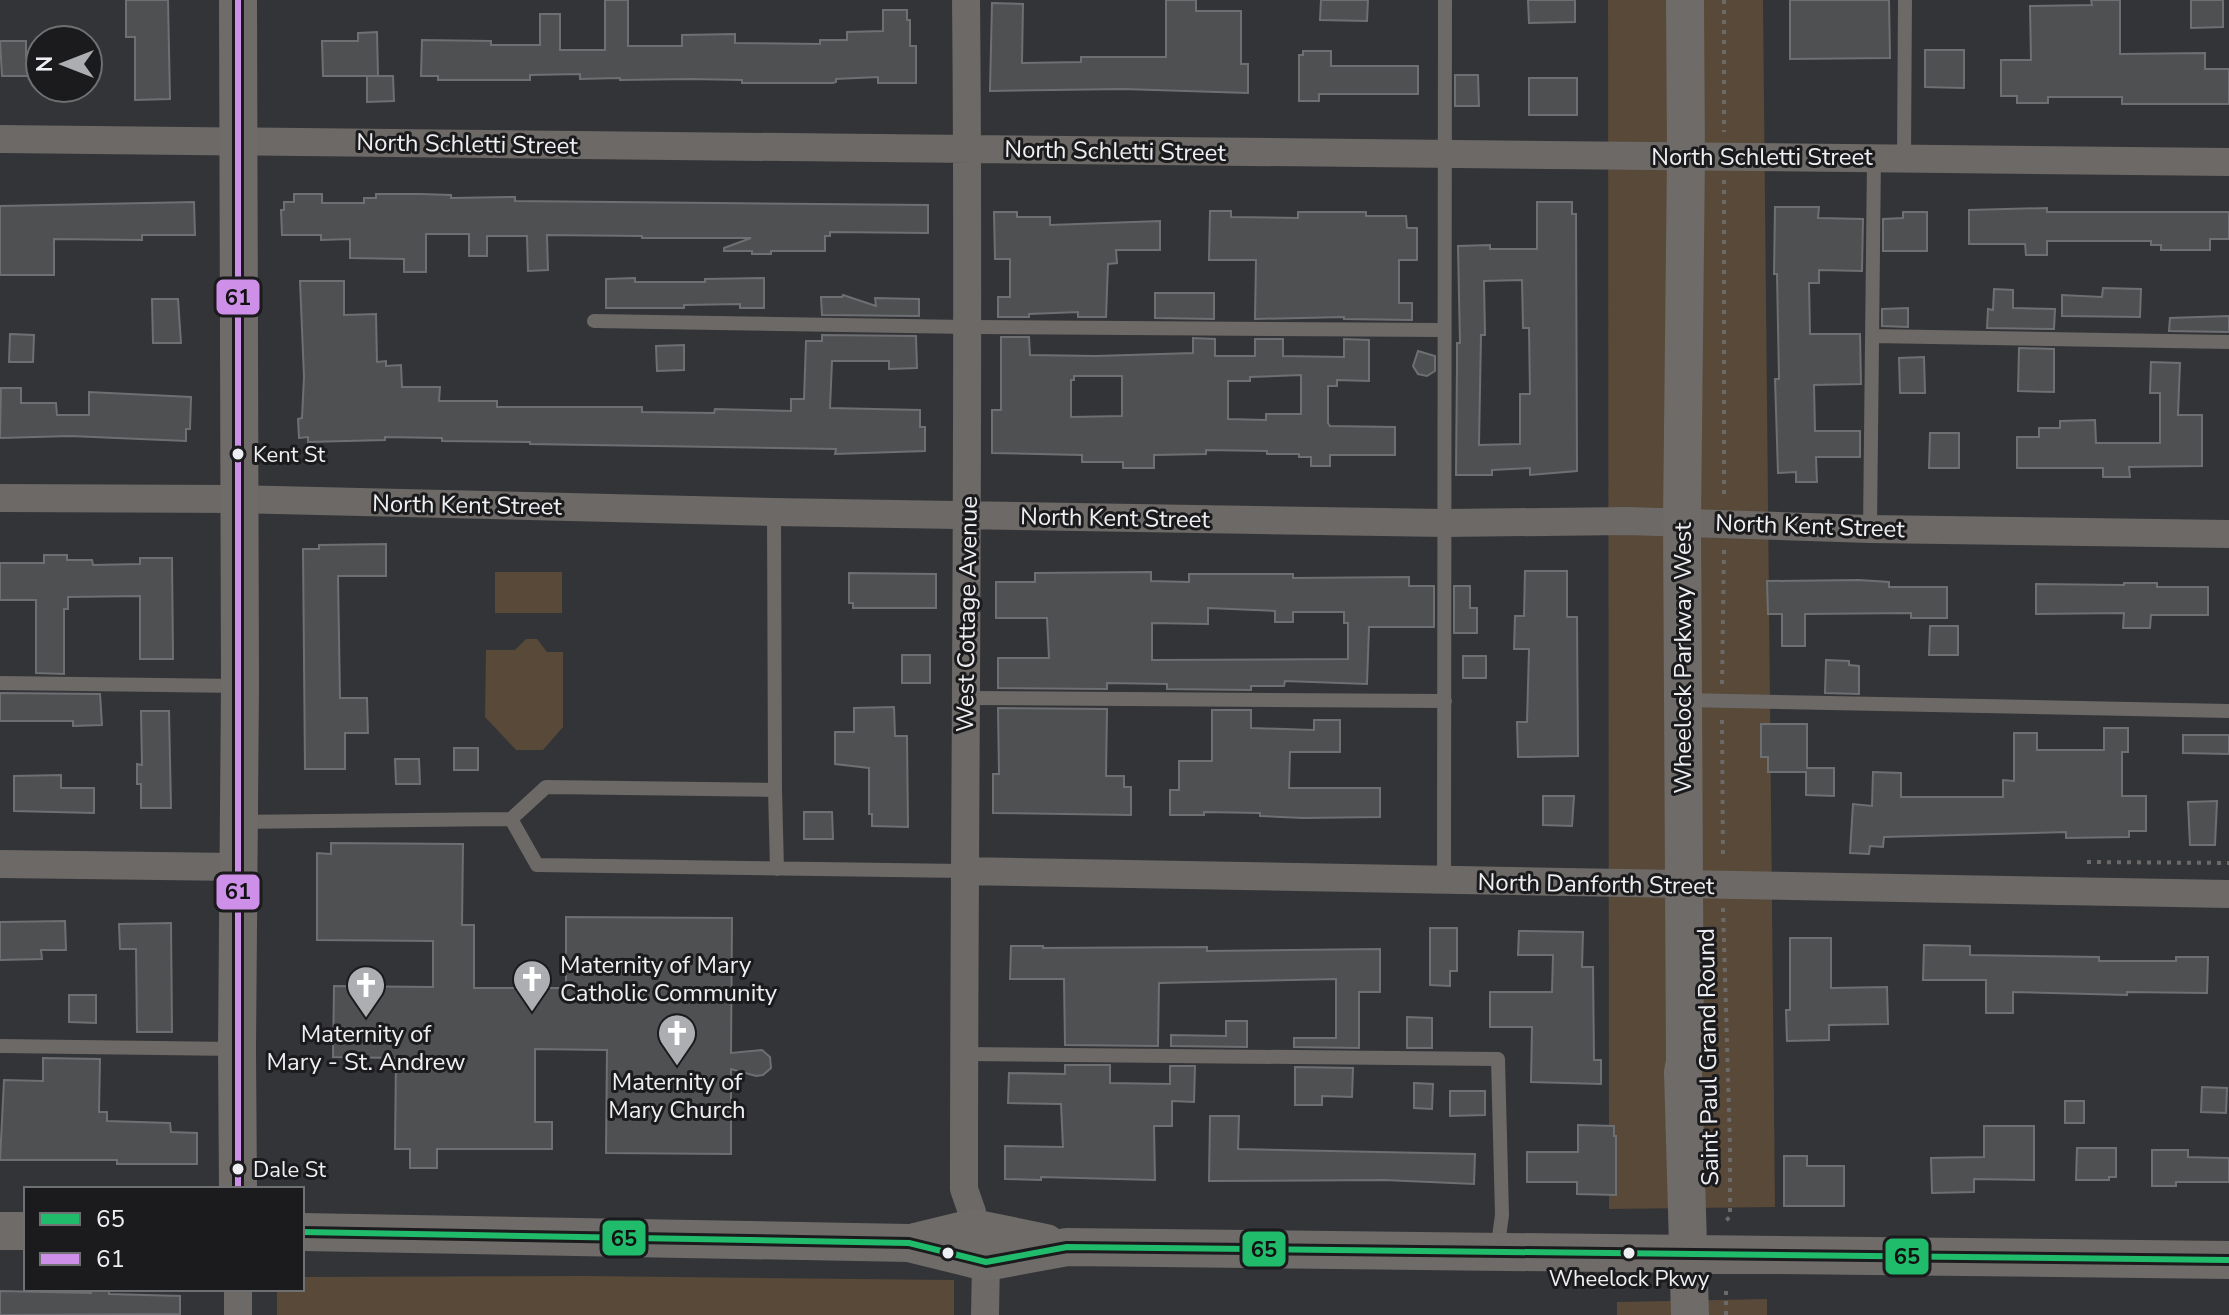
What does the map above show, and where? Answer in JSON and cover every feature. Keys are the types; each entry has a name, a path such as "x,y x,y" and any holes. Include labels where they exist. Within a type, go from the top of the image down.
{"street":[{"path":"238,0 238,1187"},
{"name":"West Cottage Avenue","path":"966,0 968,516 964,1189 979,1245 985,1315"},
{"name":"Wheelock Parkway West","path":"1685,0 1683,1072 1690,1315"},
{"name":"North Schletti Street","path":"0,139 2229,162"},
{"name":"North Kent Street","path":"0,498 238,499 968,516 1445,523 1682,522 1870,529 2229,534"},
{"path":"0,864 238,867"},
{"name":"North Danforth Street","path":"964,871 2229,894"},
{"path":"0,1231 24,1231"},
{"path":"304,1232 1067,1247 2229,1260"},
{"path":"238,1291 238,1315"}],"lane":[{"path":"1444,881 1445,0"},
{"path":"1904,158 1905,0"},
{"path":"1870,529 1874,158"},
{"path":"594,321 1443,330"},
{"path":"1872,336 2229,342"},
{"path":"774,512 777,869"},
{"path":"0,683 240,686"},
{"path":"966,698 1445,701"},
{"path":"1683,700 2229,711"},
{"path":"238,822 511,819 546,787 775,790"},
{"path":"511,819 537,865 964,871"},
{"path":"0,1046 237,1049"},
{"path":"964,1054 1498,1059 1502,1215 1497,1252"}],"path":[{"path":"1724,0 1724,887"},
{"path":"2087,862 2229,863"},
{"name":"Saint Paul Grand Round","path":"1723,1223 1730,1217 1724,887"},
{"path":"1725,1282 1728,1288 1726,1315"}],"shaded area":[{"path":"1608,0 1763,0 1775,1207 1609,1209"},
{"path":"495,572 562,572 562,613 495,613"},
{"path":"526,639 537,639 547,652 563,652 563,727 543,750 516,750 485,717 486,650 515,650"},
{"path":"304,1277 954,1280 954,1315 277,1315 277,1291 304,1291"},
{"path":"1767,1299 1767,1315 1617,1315 1617,1302"}],"building":[{"path":"126,0 168,0 170,99 135,100 135,37 126,37"},
{"path":"605,0 628,0 628,46 682,46 682,35 735,34 735,43 820,44 820,40 847,40 847,32 883,31 883,10 907,10 910,46 916,46 916,83 878,83 878,77 836,79 833,83 742,83 742,80 580,79 580,74 530,75 530,80 438,80 438,76 421,76 422,40 540,45 540,14 560,14 560,50 605,50"},
{"path":"1166,0 1196,0 1196,11 1241,11 1241,64 1248,64 1248,93 1123,89 990,91 992,3 1023,4 1022,63 1081,62 1081,57 1166,57"},
{"path":"1321,0 1368,0 1367,21 1320,20"},
{"path":"1528,0 1575,0 1575,22 1529,23"},
{"path":"1790,0 1889,0 1890,58 1790,59"},
{"path":"2091,0 2120,0 2120,54 2205,53 2205,69 2229,69 2229,104 2122,104 2122,97 2048,97 2048,103 2017,103 2017,96 2001,96 2001,60 2031,60 2030,6 2092,5"},
{"path":"2191,0 2223,0 2223,27 2191,28"},
{"path":"377,32 378,76 323,76 322,41 358,41 358,33"},
{"path":"0,41 24,41 24,76 2,76"},
{"path":"1925,50 1964,50 1964,88 1925,87"},
{"path":"1303,51 1331,51 1331,66 1418,66 1418,94 1319,94 1319,101 1299,101 1299,55 1303,55"},
{"path":"1455,75 1478,75 1479,106 1455,106"},
{"path":"367,76 393,76 394,101 367,102"},
{"path":"1529,78 1577,78 1577,115 1529,115"},
{"path":"294,194 322,194 322,203 364,203 364,198 376,198 376,194 420,194 451,195 451,198 515,197 515,201 928,205 928,233 830,232 830,236 825,236 825,251 771,251 771,254 724,251 724,248 751,238 547,235 548,270 528,271 527,236 487,236 487,256 469,256 469,234 426,234 426,272 404,272 404,259 350,258 350,239 321,240 321,235 282,235 281,210 284,210 284,202 294,202"},
{"path":"194,202 195,235 142,235 142,240 54,239 54,275 0,275 0,206"},
{"path":"1537,202 1572,202 1572,214 1576,214 1577,471 1530,475 1530,468 1492,470 1492,475 1456,475 1457,343 1460,343 1458,246 1537,249","holes":["1522,280 1523,328 1529,328 1530,394 1520,394 1520,444 1479,445 1481,335 1485,335 1484,281"]},
{"path":"1775,207 1819,207 1818,218 1863,219 1862,271 1819,270 1819,283 1809,283 1810,334 1860,334 1861,384 1814,385 1815,431 1860,431 1860,457 1816,457 1817,482 1796,482 1796,472 1778,473"},
{"path":"2047,208 2047,212 2229,212 2229,239 2210,239 2210,250 2161,250 2161,245 2151,245 2151,241 2047,241 2047,255 2026,255 2025,244 1969,244 1969,210"},
{"path":"1210,211 1231,211 1231,217 1298,218 1298,212 1366,212 1366,216 1406,216 1407,228 1417,228 1417,260 1399,260 1399,303 1412,303 1412,320 1344,317 1255,319 1256,260 1209,260"},
{"path":"994,212 1017,212 1017,217 1050,217 1050,225 1160,221 1160,250 1116,250 1117,263 1108,264 1106,317 1078,317 1078,312 998,317 998,297 1010,297 1010,259 995,259"},
{"path":"1903,212 1927,212 1927,251 1883,251 1883,219 1903,218"},
{"path":"635,278 635,282 705,282 705,279 764,278 764,308 740,308 740,304 606,308 606,279"},
{"path":"300,281 344,281 344,315 376,314 377,362 386,361 386,366 401,365 402,387 440,387 439,401 497,401 497,407 642,407 642,412 714,413 715,409 791,411 791,399 804,399 806,341 822,341 822,335 916,336 917,368 889,369 889,361 832,361 830,408 920,410 920,427 925,427 925,451 835,454 836,449 530,444 385,437 385,440 308,442 308,437 299,438 298,419 302,418 304,377"},
{"path":"2103,288 2141,289 2140,317 2062,316 2062,295 2102,297"},
{"path":"1994,289 2013,290 2013,308 2055,309 2054,329 1987,328 1988,309 1993,310"},
{"path":"1155,293 1214,293 1214,319 1155,318"},
{"path":"843,295 876,306 875,298 919,299 919,316 822,315 821,297"},
{"path":"152,299 178,299 181,343 153,343"},
{"path":"1908,308 1908,327 1882,326 1882,309"},
{"path":"2229,316 2229,332 2169,331 2170,318"},
{"path":"10,334 34,335 33,362 9,362"},
{"path":"1001,337 1029,337 1030,355 1096,356 1193,353 1193,338 1215,339 1215,356 1255,356 1255,339 1283,339 1283,356 1344,357 1344,339 1369,340 1369,381 1337,380 1337,386 1328,386 1328,423 1330,426 1395,427 1395,455 1330,455 1330,466 1311,466 1311,457 1299,457 1299,454 1206,450 1206,454 1154,455 1154,468 1123,468 1123,462 1082,462 1082,455 992,453 992,410 1001,410","holes":["1301,375 1301,414 1266,414 1266,420 1228,419 1228,381","1074,376 1122,376 1122,416 1071,417 1071,380"]},
{"path":"684,345 684,370 657,371 656,346"},
{"path":"2019,348 2054,349 2054,392 2018,391"},
{"path":"1418,351 1435,356 1435,371 1427,376 1418,374 1413,366"},
{"path":"1924,357 1925,393 1900,393 1899,358"},
{"path":"2151,362 2180,363 2178,415 2202,415 2202,466 2129,467 2130,477 2103,477 2103,468 2017,468 2017,437 2039,437 2039,428 2060,428 2060,421 2095,420 2096,443 2160,443 2160,393 2150,393"},
{"path":"1,388 21,388 21,403 56,403 57,415 89,415 89,392 191,397 190,429 186,429 186,441 70,436 0,438"},
{"path":"1930,433 1959,433 1959,468 1929,468"},
{"path":"386,544 386,576 338,576 340,698 367,698 368,733 345,733 345,769 305,769 303,549 319,549 319,545"},
{"path":"44,555 67,555 67,560 92,560 93,565 140,564 140,558 172,558 173,659 140,659 140,596 68,597 68,609 64,609 64,674 36,673 36,600 0,600 0,563 44,563"},
{"path":"1525,571 1567,571 1567,617 1577,617 1578,756 1518,757 1517,722 1527,722 1529,649 1514,649 1515,616 1524,616"},
{"path":"1151,572 1151,581 1189,582 1189,574 1293,574 1293,578 1409,577 1409,586 1434,586 1434,627 1369,627 1367,684 1285,681 1284,686 1251,686 1251,690 1167,689 1167,684 1107,683 1107,689 998,688 998,658 1049,658 1047,618 996,618 996,582 1035,582 1035,573","holes":["1208,608 1275,611 1275,622 1293,622 1293,612 1344,612 1344,623 1348,623 1348,659 1152,660 1152,623 1208,624"]},
{"path":"849,573 936,574 936,608 853,608 853,603 849,603"},
{"path":"1859,580 1889,582 1889,587 1947,587 1947,618 1911,618 1911,613 1805,614 1805,646 1782,646 1782,614 1768,614 1767,581"},
{"path":"2157,583 2157,587 2208,587 2208,615 2151,615 2150,628 2123,628 2124,613 2036,614 2036,584"},
{"path":"1454,586 1470,586 1470,608 1477,608 1477,633 1454,633"},
{"path":"1930,626 1958,626 1958,655 1929,655"},
{"path":"902,655 930,655 930,683 902,683"},
{"path":"1463,656 1486,656 1486,678 1463,678"},
{"path":"1826,660 1849,661 1849,665 1859,666 1859,694 1825,693"},
{"path":"0,693 100,694 102,725 73,726 73,721 0,721"},
{"path":"894,707 895,736 907,736 908,827 872,826 869,768 835,764 835,732 854,732 854,708"},
{"path":"998,708 1107,709 1106,776 1124,776 1124,787 1131,787 1131,815 993,813 993,774 999,774"},
{"path":"1212,710 1251,710 1251,728 1314,730 1314,720 1340,720 1340,752 1290,752 1289,788 1380,788 1380,817 1303,818 1204,812 1204,815 1170,815 1170,790 1179,790 1179,761 1212,761"},
{"path":"141,711 169,711 171,808 141,808 137,764 142,765"},
{"path":"1761,724 1807,724 1807,768 1834,768 1834,796 1806,795 1806,772 1768,772 1768,757 1761,757"},
{"path":"2104,728 2128,728 2128,752 2122,752 2122,796 2146,796 2146,831 2129,831 2129,837 2066,838 2066,832 1884,837 1883,847 1870,846 1869,854 1850,853 1853,804 1872,806 1873,772 1901,773 1901,797 2003,797 2003,780 2014,781 2014,733 2037,733 2037,750 2104,750"},
{"path":"2183,735 2229,735 2229,754 2183,753"},
{"path":"454,748 478,748 478,770 454,770"},
{"path":"395,759 419,759 420,784 396,784"},
{"path":"61,775 61,788 94,788 94,813 14,811 14,776"},
{"path":"1543,796 1574,796 1572,826 1543,825"},
{"path":"2217,801 2215,845 2190,845 2188,802"},
{"path":"804,812 832,812 833,839 804,839"},
{"name":"Maternity of Mary Catholic Community","path":"331,843 463,844 462,925 474,925 474,988 566,988 566,917 732,918 731,1053 762,1050 770,1057 771,1068 763,1075 756,1076 731,1069 731,1154 606,1153 607,1050 535,1049 535,1122 552,1122 552,1149 437,1149 437,1168 410,1168 410,1149 395,1149 396,1058 333,1057 334,986 433,987 433,941 317,940 317,853 331,854"},
{"path":"65,921 66,950 41,950 42,959 0,960 0,922"},
{"path":"171,923 172,1032 137,1032 136,949 120,949 119,924"},
{"path":"1430,928 1457,928 1457,971 1450,971 1450,986 1430,985"},
{"path":"1519,931 1583,932 1582,967 1593,967 1594,1060 1601,1060 1601,1084 1531,1082 1532,1027 1490,1027 1490,992 1552,992 1553,955 1518,955"},
{"path":"1790,938 1831,938 1831,988 1887,987 1888,1024 1829,1025 1829,1040 1787,1041"},
{"path":"1924,945 1970,946 1970,955 2099,957 2099,961 2176,961 2176,957 2208,957 2207,993 2127,992 2127,995 2013,992 2013,1013 1986,1013 1986,980 1923,980"},
{"path":"1011,946 1207,947 1207,951 1380,949 1380,992 1359,992 1359,1048 1294,1047 1294,1038 1336,1038 1336,979 1159,983 1158,1046 1065,1045 1064,979 1010,979"},
{"path":"69,995 96,995 96,1023 69,1022"},
{"path":"1407,1017 1432,1018 1432,1048 1407,1048"},
{"path":"1226,1021 1247,1021 1247,1047 1171,1046 1171,1035 1226,1036"},
{"path":"43,1058 100,1059 99,1112 107,1112 107,1121 170,1123 171,1132 197,1133 197,1164 0,1160 4,1080 43,1081"},
{"path":"1065,1065 1110,1065 1110,1083 1170,1084 1170,1066 1195,1066 1194,1102 1172,1101 1172,1126 1154,1126 1155,1180 1005,1179 1005,1146 1063,1147 1061,1104 1008,1103 1009,1073 1065,1074"},
{"path":"1295,1067 1353,1068 1352,1097 1322,1096 1322,1105 1295,1105"},
{"path":"1414,1083 1433,1084 1432,1109 1414,1108"},
{"path":"2202,1087 2227,1088 2226,1113 2201,1112"},
{"path":"1450,1091 1485,1091 1485,1115 1450,1116"},
{"path":"2065,1101 2084,1101 2084,1123 2065,1123"},
{"path":"1210,1116 1239,1116 1238,1149 1475,1154 1474,1184 1384,1180 1209,1181"},
{"path":"1578,1125 1614,1126 1616,1195 1577,1194 1577,1182 1527,1182 1527,1152 1578,1152"},
{"path":"1984,1126 2034,1126 2034,1180 1974,1179 1974,1192 1932,1193 1931,1158 1984,1157"},
{"path":"2077,1148 2116,1148 2116,1177 2109,1177 2109,1180 2076,1180"},
{"path":"2152,1150 2188,1150 2188,1157 2229,1158 2229,1182 2176,1182 2176,1186 2152,1186"},
{"path":"1784,1156 1807,1156 1807,1166 1844,1166 1844,1206 1784,1206"},
{"path":"0,1291 109,1291 109,1294 180,1296 180,1314 0,1315"}],"transit line":[{"name":"61","path":"238,0 238,1187"},
{"name":"65","path":"304,1232 909,1243 986,1262 1067,1247 2229,1260"}],"place":[{"name":"Kent St","path":"238,454"},
{"name":"Maternity of Mary Catholic Community","path":"532,1013"},
{"name":"Maternity of Mary - St. Andrew","path":"366,1019"},
{"name":"Maternity of Mary Church","path":"677,1067"},
{"name":"Dale St","path":"238,1169"},
{"name":"Wheelock Pkwy","path":"1629,1253"}]}
